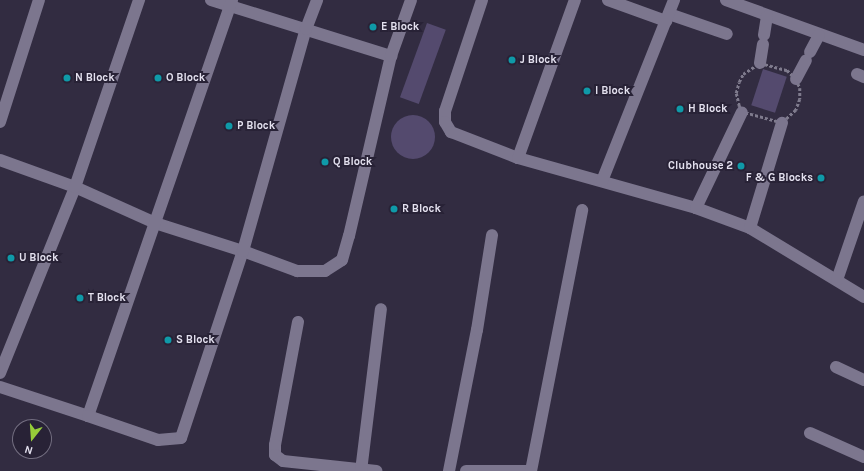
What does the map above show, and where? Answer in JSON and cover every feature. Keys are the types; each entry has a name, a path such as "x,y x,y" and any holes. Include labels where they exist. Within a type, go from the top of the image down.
{"street":[{"path":"0,122 39,0"},
{"path":"0,373 75,187 139,0"},
{"path":"211,0 230,4 392,56"},
{"path":"0,387 158,440 181,438 243,251 306,29 317,0"},
{"path":"0,160 75,187 155,223 243,251 297,271 325,271 342,260 392,56 412,0"},
{"path":"482,0 445,111 445,122 451,132 518,158 696,208 750,228 864,297"},
{"path":"518,158 575,0"},
{"path":"608,0 727,34"},
{"path":"602,181 674,0"},
{"path":"726,0 864,50"},
{"path":"88,416 230,4"},
{"path":"760,63 767,16"},
{"path":"796,79 819,34"},
{"path":"696,208 742,112"},
{"path":"750,228 782,123"},
{"path":"837,280 864,201"},
{"path":"531,471 582,210"},
{"path":"448,471 476,330 492,235"},
{"path":"361,470 381,309"},
{"path":"298,322 275,445 275,455 283,461 376,471"},
{"path":"836,367 864,380"},
{"path":"810,433 864,457"},
{"path":"466,471 526,471"}],"path":[{"path":"760,63 787,70 796,79 800,99 796,110 782,123 742,112 737,100 739,82 743,74 760,63"}],"shaded area":[{"path":"427,23 446,30 419,104 400,97"},
{"path":"763,69 787,77 775,113 751,105"},
{"path":"413,115 425,119 431,125 435,137 431,149 425,155 413,159 401,155 395,149 391,137 395,125 401,119"}],"place":[{"name":"E Block","path":"373,27"},
{"name":"J Block","path":"512,60"},
{"name":"N Block","path":"67,78"},
{"name":"O Block","path":"158,78"},
{"name":"I Block","path":"587,91"},
{"name":"H Block","path":"680,109"},
{"name":"P Block","path":"229,126"},
{"name":"Q Block","path":"325,162"},
{"name":"Clubhouse 2","path":"741,166"},
{"name":"F & G Blocks","path":"821,178"},
{"name":"R Block","path":"394,209"},
{"name":"U Block","path":"11,258"},
{"name":"T Block","path":"80,298"},
{"name":"S Block","path":"168,340"}]}
